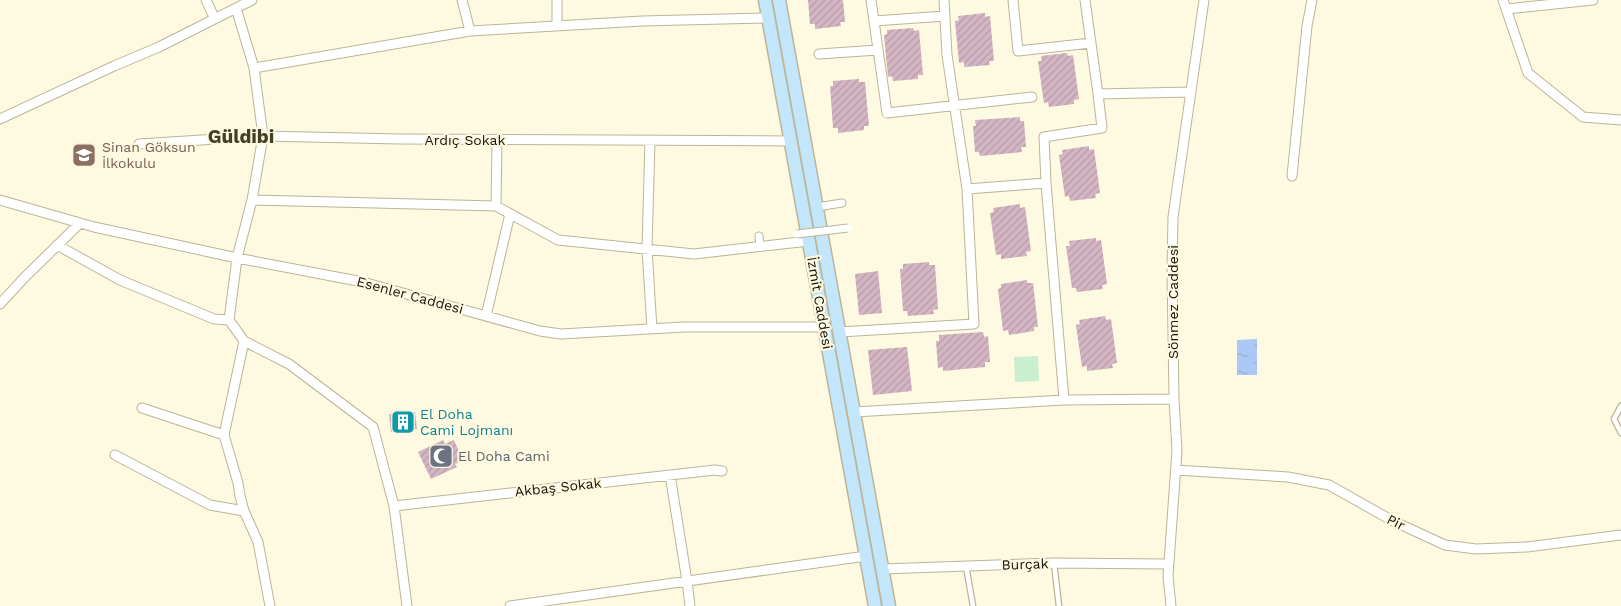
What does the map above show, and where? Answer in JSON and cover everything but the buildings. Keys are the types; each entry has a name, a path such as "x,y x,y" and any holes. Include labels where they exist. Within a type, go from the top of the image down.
{"main road":[{"name":"İzmit Caddesi","path":"765,0 875,606"},
{"name":"İzmit Caddesi","path":"779,0 888,606"}],"street":[{"path":"206,0 215,19"},
{"path":"0,119 159,47 252,0"},
{"path":"462,0 470,31"},
{"path":"557,0 557,26"},
{"path":"871,0 887,113 1032,98"},
{"path":"840,332 974,324 967,190 947,55 944,0"},
{"path":"1013,0 1018,51 1091,43"},
{"path":"1064,400 1044,137 1102,128 1085,0"},
{"name":"Sönmez Caddesi","path":"1171,606 1168,564 1177,451 1174,399 1173,217 1204,0"},
{"path":"1292,176 1307,26 1312,0"},
{"path":"1593,0 1505,4 1528,73 1583,117 1621,120"},
{"path":"236,8 254,68 263,136 252,200 238,258 229,320 244,341 289,364 373,427 394,506 408,606"},
{"path":"874,21 945,16"},
{"path":"254,68 470,31 642,21 769,18"},
{"path":"819,54 878,50"},
{"path":"1098,94 1190,92"},
{"name":"Ardıç Sokak","path":"139,144 263,136 497,140 791,141"},
{"path":"496,206 497,140"},
{"path":"650,140 647,249 652,328"},
{"path":"967,190 1046,183"},
{"name":"Esenler Caddesi","path":"0,200 80,223 238,258 363,282 540,332 561,334 684,327 825,327"},
{"path":"252,200 496,206 558,240 694,254 809,241"},
{"path":"817,207 842,204"},
{"path":"486,316 510,214"},
{"path":"0,304 80,223"},
{"path":"797,234 848,228"},
{"path":"759,236 760,247"},
{"path":"57,245 120,280 214,319 229,320"},
{"path":"244,341 224,435 244,511 258,542 270,606"},
{"path":"854,412 1064,400 1174,399"},
{"path":"142,408 224,435"},
{"path":"116,455 210,505 244,511"},
{"name":"Akbaş Sokak","path":"394,506 715,470 722,471"},
{"name":"Pir","path":"1176,470 1288,478 1329,485 1393,521 1446,545 1476,549 1527,547 1621,535"},
{"path":"670,475 690,606"},
{"path":"510,606 866,556"},
{"name":"Burçak","path":"882,568 1054,563 1168,564"}],"lane":[{"path":"1621,406 1614,419 1621,433"},
{"path":"1054,563 1059,606"},
{"path":"966,566 973,606"}],"green space":[{"path":"1038,356 1039,381 1015,382 1014,357"}],"water":[{"path":"1257,339 1257,375 1237,375 1237,340"}],"place":[{"name":"Sinan Göksun İlkokulu","path":"84,155"},
{"name":"El Doha Cami Lojmanı","path":"403,422"},
{"name":"El Doha Cami","path":"441,456"}],"district":[{"name":"Güldibi","path":"241,136"}]}
